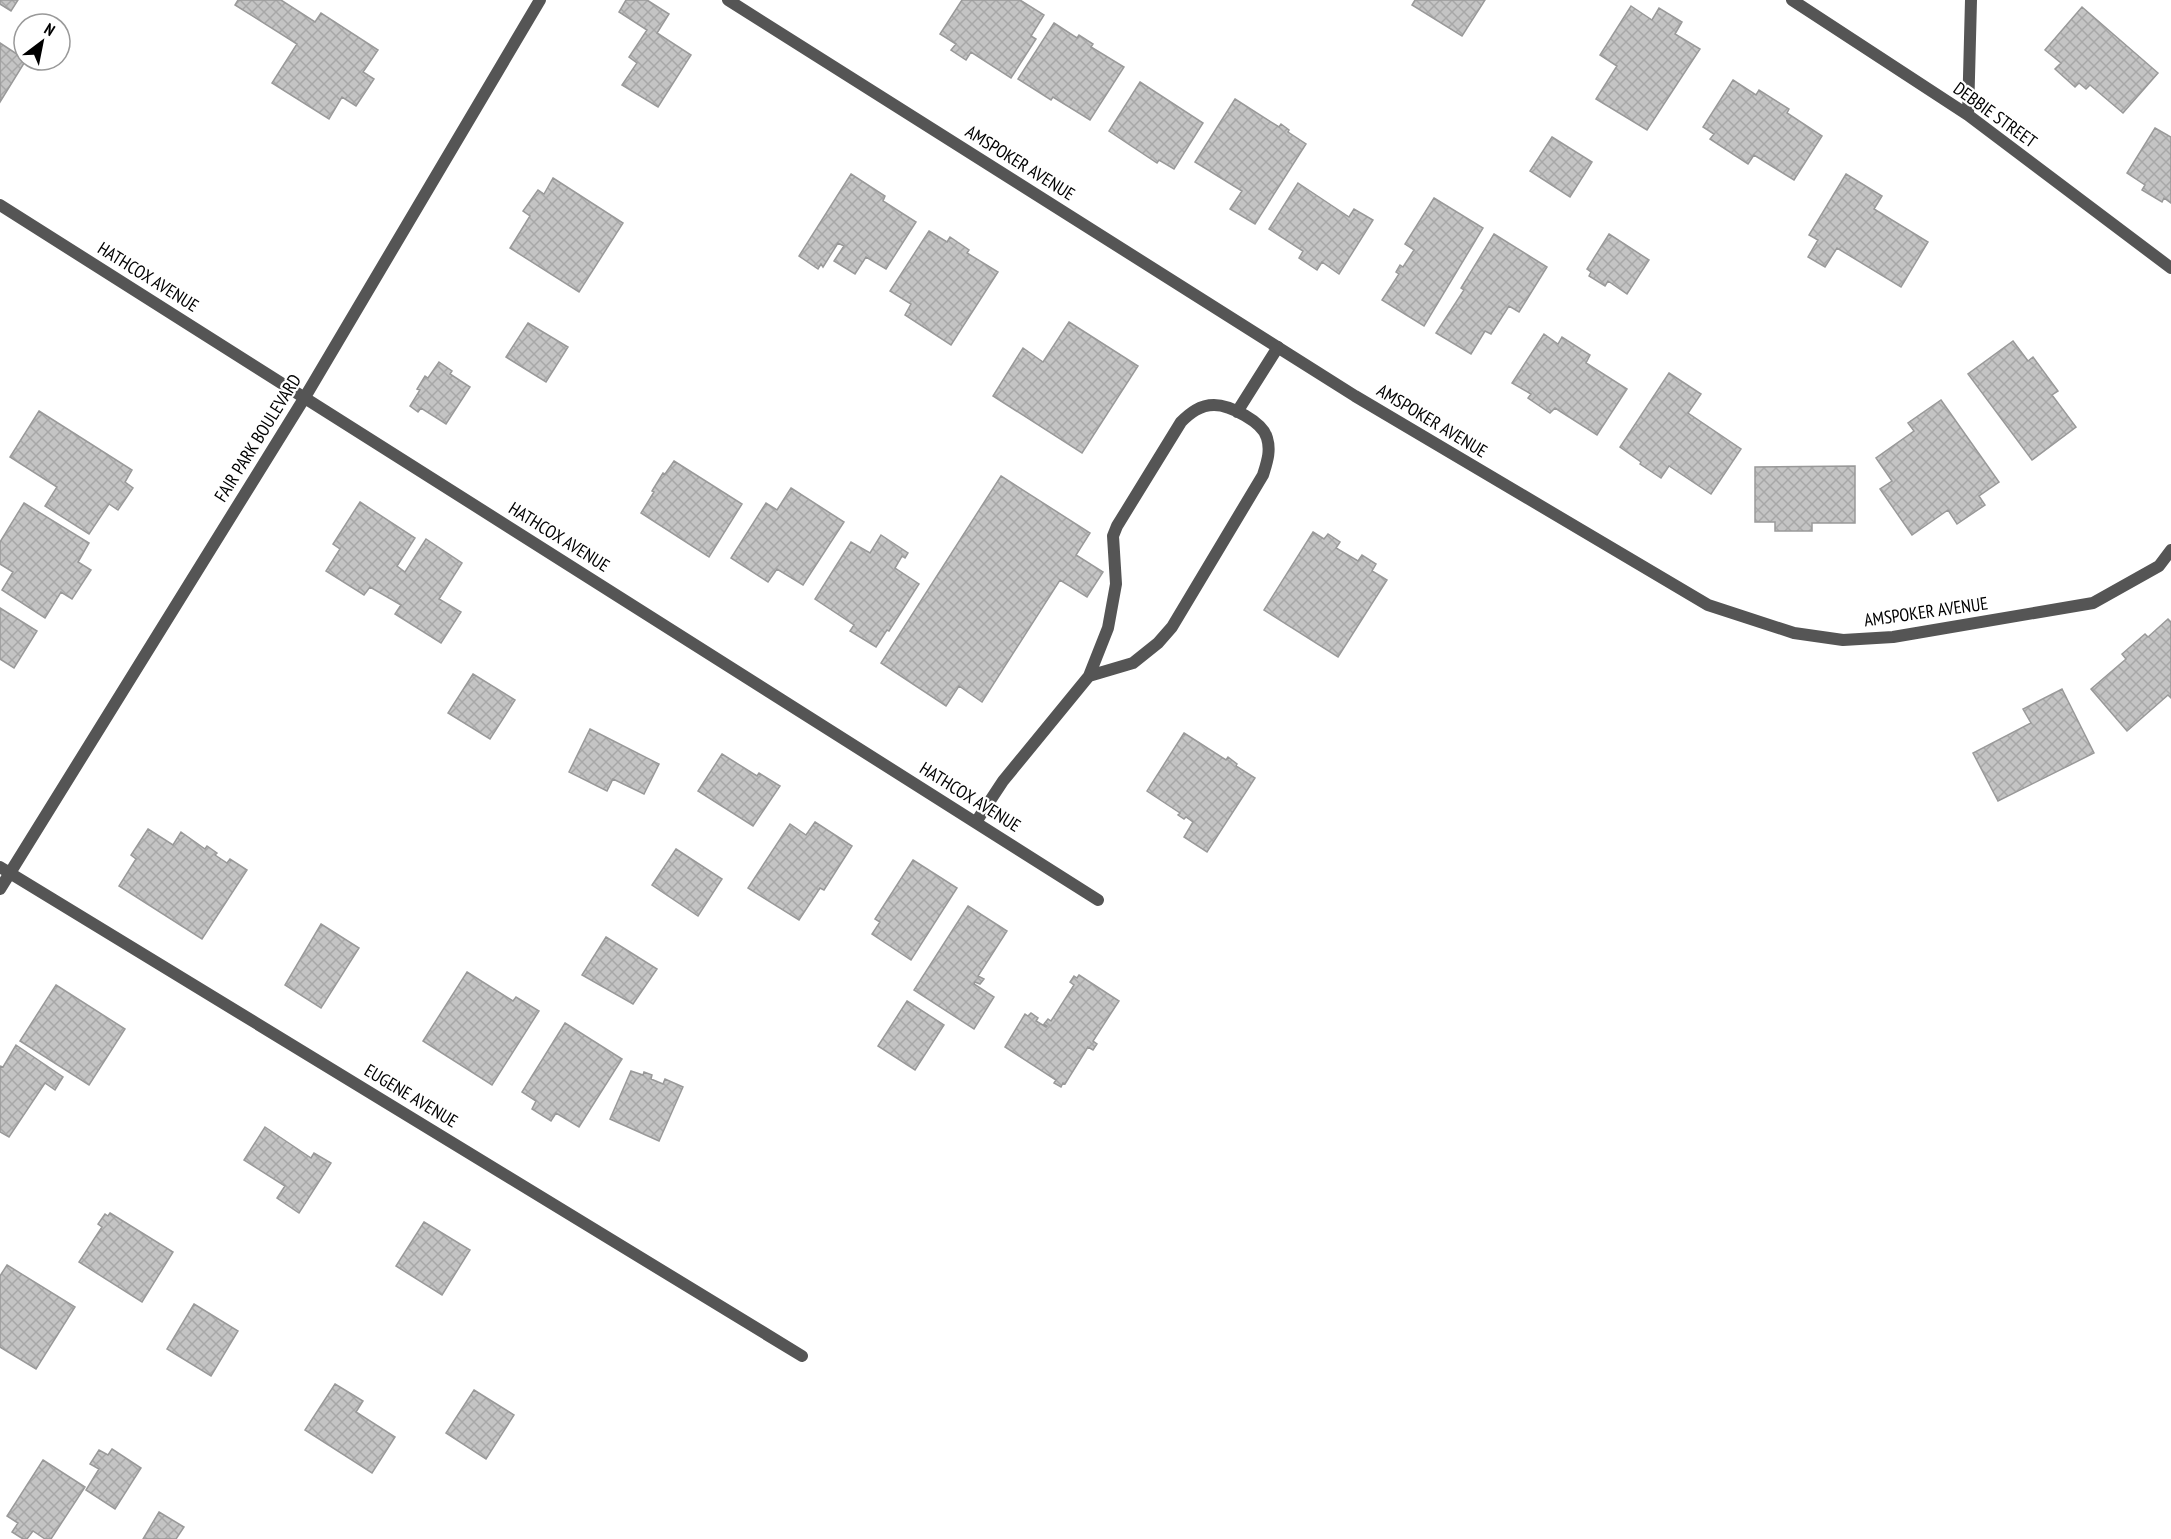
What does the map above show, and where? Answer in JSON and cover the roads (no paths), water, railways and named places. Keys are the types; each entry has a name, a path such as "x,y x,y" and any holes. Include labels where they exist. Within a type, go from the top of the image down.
{"street":[{"name":"FAIR PARK BOULEVARD","path":"0,889 5,870 304,397 540,0"},
{"name":"AMSPOKER AVENUE","path":"728,0 1355,396 1708,605 1794,633 1843,640 1893,637 2092,603 2159,566 2171,550"},
{"name":"DEBBIE STREET","path":"1792,0 1968,115 2171,268"},
{"path":"1968,115 1971,0"},
{"name":"HATHCOX AVENUE","path":"0,205 1098,900"},
{"path":"1237,412 1278,347"},
{"path":"976,822 1004,781 1089,676 1108,628 1116,584 1113,536 1181,422 1193,410 1214,405 1252,419 1267,436 1269,455 1263,475 1172,627 1158,643 1132,663 1089,676"},
{"name":"EUGENE AVENUE","path":"5,870 802,1356"}]}
